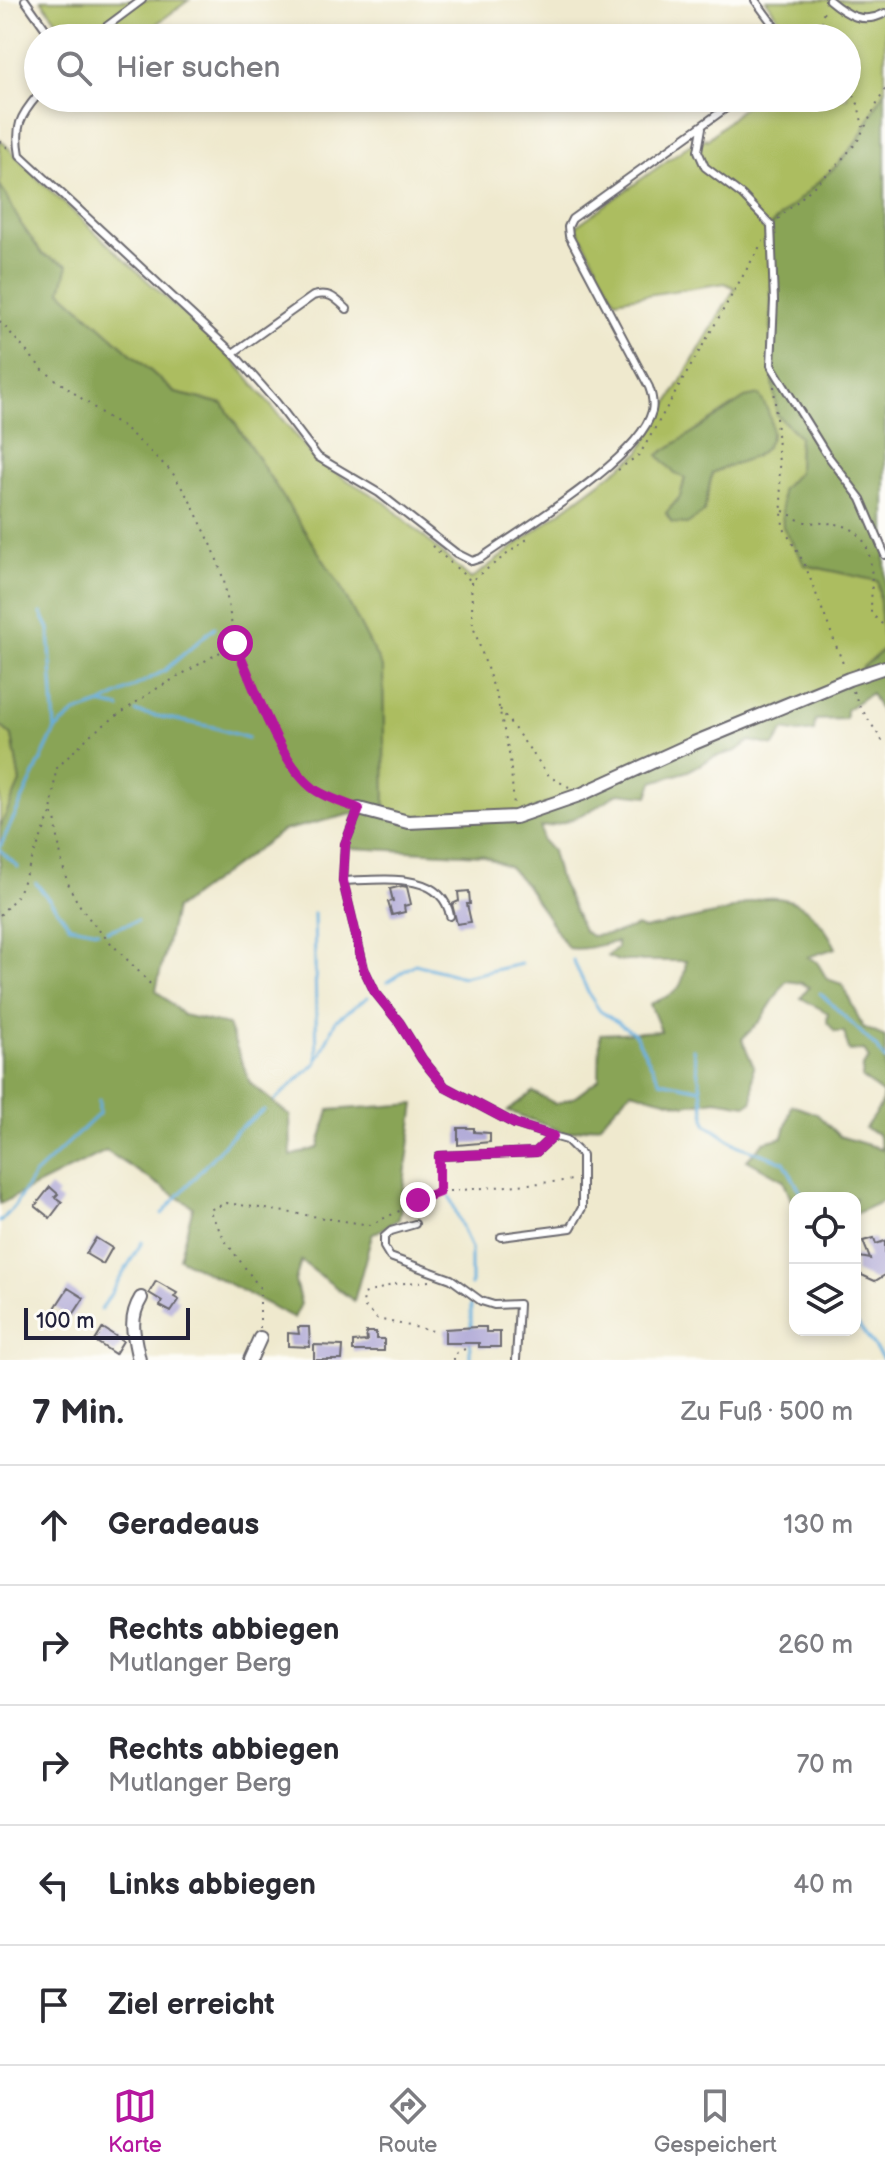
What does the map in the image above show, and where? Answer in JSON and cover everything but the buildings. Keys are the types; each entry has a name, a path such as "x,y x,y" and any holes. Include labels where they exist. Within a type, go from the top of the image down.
{"street":[{"path":"359,809 408,822 515,817 582,794 694,743 885,667"},
{"path":"139,1360 131,1325 134,1309 141,1298"},
{"path":"250,1360 260,1338"}],"lane":[{"path":"25,0 42,24"},
{"path":"110,24 142,0"},
{"path":"755,0 773,24"},
{"path":"829,0 855,19 875,19 885,13"},
{"path":"24,111 16,133 20,155 233,353 277,403 318,457 379,493 465,559 472,561 481,558 614,462 636,441 644,428 654,399 569,236 568,227 572,219 722,112"},
{"path":"702,127 698,151 705,167 742,195 771,225 774,301 771,365 825,452 861,499 885,555"},
{"path":"233,353 313,296 323,293 333,296 347,309"},
{"path":"359,809 345,844 343,881 364,969 375,992 445,1087 515,1124 567,1140 582,1155 582,1208 571,1228 501,1237"},
{"path":"343,881 407,880 441,893 448,901 450,916"},
{"path":"439,1156 536,1152 553,1136"},
{"path":"415,1224 391,1231 384,1237 384,1247 390,1257 451,1279 481,1301 494,1305 519,1304 516,1360"}],"path":[{"path":"821,24 825,4 829,0"},
{"path":"616,472 640,454 738,288 771,225 837,165 857,142 885,89"},
{"path":"860,112 863,128"},
{"path":"0,141 12,152"},
{"path":"0,321 43,370 124,427 172,472 213,548 232,614 235,643 293,767 315,790 359,809"},
{"path":"771,365 782,475 783,527 805,565 859,705 885,745"},
{"path":"781,510 800,522 815,520 841,524 852,529 865,542 873,574 871,613 885,627"},
{"path":"471,581 531,535"},
{"path":"428,543 471,581 473,626 499,708 510,758 515,817"},
{"path":"0,915 17,896 51,813 56,769 91,734 151,692 235,643"},
{"path":"499,708 550,777 582,794"},
{"path":"51,813 55,818 65,873 73,894 86,914 152,986"},
{"path":"439,1156 439,1192"},
{"path":"260,1338 260,1288 226,1242 209,1210 227,1203 370,1225 439,1192 583,1179"},
{"path":"433,1331 377,1319 363,1305 364,1294 395,1284 451,1279"},
{"path":"454,1360 454,1354 467,1348"}],"green space":[{"path":"41,0 189,0 156,24 59,24"},
{"path":"766,0 885,0 885,89 857,142 837,165 776,400 777,415 799,436 798,472 781,491 805,565 878,581 884,649 849,679 515,817 385,816 383,669 223,404 175,393 61,291 0,185 0,139 37,178 237,364 317,462 386,503 471,579 639,453 735,288 725,283 615,300 576,226 689,145 699,144 705,138 707,140 738,112 861,112 861,24 782,24","holes":["772,434 758,454 712,473 706,504 672,523 666,513 680,497 685,477 675,474 659,455"]},
{"path":"885,89 885,721 871,693 846,710 846,719 815,720 814,731 799,733 784,730 774,746 750,741 736,751 653,782 648,796 618,793 581,815 541,827 542,840 552,851 558,875 583,930 591,936 617,933 637,926 644,929 723,912 759,899 785,899 815,917 836,948 808,957 817,962 827,979 842,984 863,1027 885,1037 885,1200 861,1211 861,1192 789,1192 789,1194 783,1180 747,1160 764,1142 783,1137 792,1105 817,1114 839,1136 882,1149 878,1134 865,1128 881,1105 883,1094 862,1078 863,1066 869,1059 864,1050 849,1051 844,1032 835,1032 827,1022 828,1013 801,998 809,987 801,983 786,981 760,1021 742,1039 753,1065 753,1101 746,1105 716,1100 685,1105 631,1091 599,1125 566,1133 508,1111 533,1092 556,1104 575,1097 599,1079 600,1034 661,1031 650,1004 677,990 683,979 686,961 618,961 607,956 617,948 617,942 568,948 526,885 509,867 482,855 352,848 345,844 356,813 282,831 175,909 156,990 183,1015 228,1025 250,1083 290,1116 291,1156 318,1148 329,1110 415,1104 399,1219 372,1235 354,1301 301,1261 295,1281 301,1304 294,1318 179,1258 193,1207 106,1151 0,1204 0,828 20,782 12,736 0,725 0,185 21,224 43,255 68,265 61,291 175,393 223,404 339,584 383,669 385,816 515,817 849,679 884,649 878,581 805,565 783,527 781,490 798,472 799,436 777,415 771,365 771,225 837,165 857,142"},
{"path":"759,395 768,410 772,427 768,443 755,456 712,473 704,512 687,524 672,523 666,513 680,497 685,478 675,474 658,455 745,398"},
{"path":"0,725 12,736 20,782 0,828"}],"waterway":[{"path":"41,613 49,629 55,730"},
{"path":"0,847 55,730 75,713 101,704 164,671 215,627"},
{"path":"101,704 120,708"},
{"path":"136,712 213,727 248,738"},
{"path":"0,850 18,867"},
{"path":"36,883 70,926 98,931"},
{"path":"275,1100 317,1062 314,913"},
{"path":"107,931 137,921"},
{"path":"573,960 600,1011 634,1033 660,1081 701,1089 706,1124 737,1145 784,1162 801,1192"},
{"path":"387,982 415,964 463,977 521,964"},
{"path":"820,993 876,1047 885,1060"},
{"path":"319,1058 336,1020 368,997"},
{"path":"693,1049 701,1088"},
{"path":"0,1222 14,1207 34,1175 99,1114 99,1100"},
{"path":"162,1214 236,1131 264,1110"},
{"path":"450,1197 471,1249 471,1285"},
{"path":"101,1310 142,1242"},
{"path":"471,1305 471,1329"},
{"path":"861,1329 884,1360"},
{"path":"470,1341 470,1357"}],"route":[{"path":"235,643 293,767 315,790 359,809 345,844 343,881 364,969 375,992 445,1087 515,1124 553,1136 536,1152 439,1156 439,1192 418,1200"}]}
